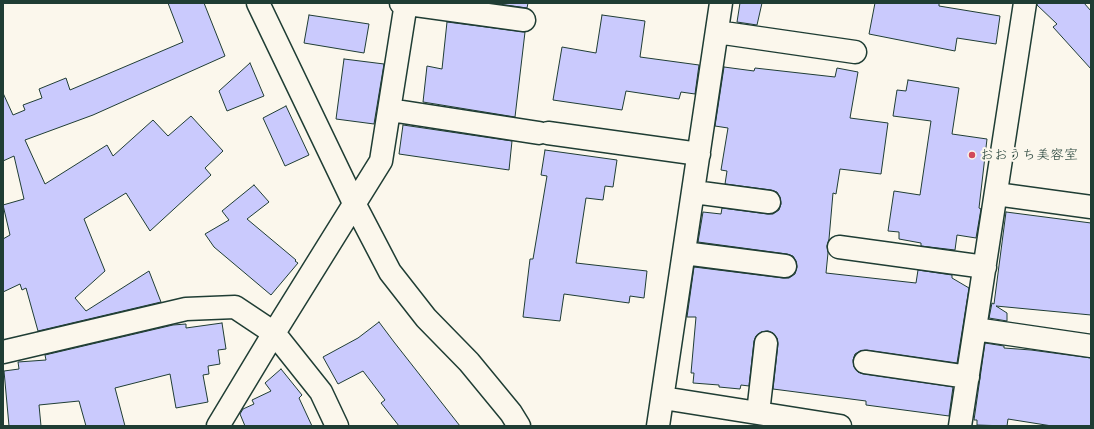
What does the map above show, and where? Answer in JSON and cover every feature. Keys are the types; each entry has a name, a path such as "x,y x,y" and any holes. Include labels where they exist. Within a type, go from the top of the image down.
{"street":[{"path":"258,3 354,203 390,272 426,318 468,362 511,413 519,426"},
{"path":"218,426 381,161 390,110 404,3 524,20"},
{"path":"658,426 722,3"},
{"path":"960,426 1025,3"},
{"path":"717,32 855,52"},
{"path":"390,110 543,133 699,154"},
{"path":"694,192 769,202"},
{"path":"996,194 1091,207"},
{"path":"839,246 985,267"},
{"path":"684,253 785,266"},
{"path":"3,352 186,309 235,307 274,333 321,392 337,426"},
{"path":"975,329 1091,346"},
{"path":"758,413 766,343"},
{"path":"865,362 968,376"},
{"path":"663,398 840,426"}],"building":[{"path":"168,3 204,3 225,56 93,115 25,140 45,184 107,145 113,156 153,120 168,136 191,116 223,151 205,168 211,175 150,231 126,193 84,219 105,271 75,298 86,311 149,271 161,302 38,331 26,288 22,290 20,284 3,292 3,239 10,235 3,205 24,199 14,156 3,161 3,93 13,115 25,110 23,105 42,98 39,89 66,78 70,90 183,42"},
{"path":"492,3 528,3 527,8"},
{"path":"740,3 762,3 757,25 737,22"},
{"path":"875,3 939,3 939,6 1000,16 996,44 957,38 955,51 869,34"},
{"path":"1037,3 1084,3 1091,11 1091,69 1053,27 1057,24 1037,5"},
{"path":"309,15 369,24 364,53 304,43"},
{"path":"602,15 645,21 640,57 699,65 695,94 681,92 679,99 626,91 622,110 553,100 562,47 596,53"},
{"path":"447,22 525,32 515,117 423,102 427,66 442,69"},
{"path":"344,59 384,64 374,124 336,119"},
{"path":"250,63 264,96 227,111 219,91"},
{"path":"724,67 754,71 755,68 835,77 837,68 858,72 850,118 888,123 881,174 840,169 836,194 833,193 827,246 828,253 826,273 916,283 918,270 952,275 952,278 969,288 957,363 867,350 860,351 855,354 853,360 854,367 858,372 863,374 953,387 949,416 866,405 866,401 773,389 778,344 777,338 773,333 768,331 761,332 756,336 754,341 749,386 741,385 740,389 719,387 719,385 693,383 694,373 691,373 696,317 687,317 694,267 789,278 795,274 797,267 793,256 787,254 698,242 703,212 721,214 722,208 773,214 779,210 781,204 780,197 777,192 725,184 727,171 721,170 728,128 715,126"},
{"path":"908,80 959,88 952,134 987,139 979,208 981,209 976,238 957,235 955,250 921,246 921,243 899,239 899,232 888,231 894,191 920,195 931,121 893,116 897,90 906,91"},
{"path":"286,106 309,155 285,166 263,118"},
{"path":"403,125 512,141 509,170 399,154"},
{"path":"545,150 617,160 613,187 605,186 603,200 586,198 576,263 647,271 644,298 630,296 629,303 564,294 560,321 523,317 530,259 533,259 547,176 541,175"},
{"path":"254,185 269,202 247,219 298,263 271,295 214,247 205,234 229,220 222,211"},
{"path":"1006,212 1091,223 1091,315 996,306 1007,313 1007,321 989,318 992,303 994,304"},
{"path":"379,322 460,426 399,426 381,403 385,400 363,371 338,384 323,357 358,338"},
{"path":"222,323 226,349 218,350 220,364 208,366 209,374 203,375 208,402 176,408 170,374 115,388 125,426 86,426 79,401 39,405 41,426 9,426 4,371 19,369 18,362 46,360 45,355 173,325 186,324 186,328"},
{"path":"985,343 1004,346 1004,348 1091,358 1091,426 1052,426 1008,419 1007,426 977,425 977,420 974,420"},
{"path":"281,369 302,395 299,398 312,426 245,426 240,414 243,409 254,404 252,400 271,391 265,383"}],"place":[{"name":"おおうち美容室","path":"972,155"}]}
